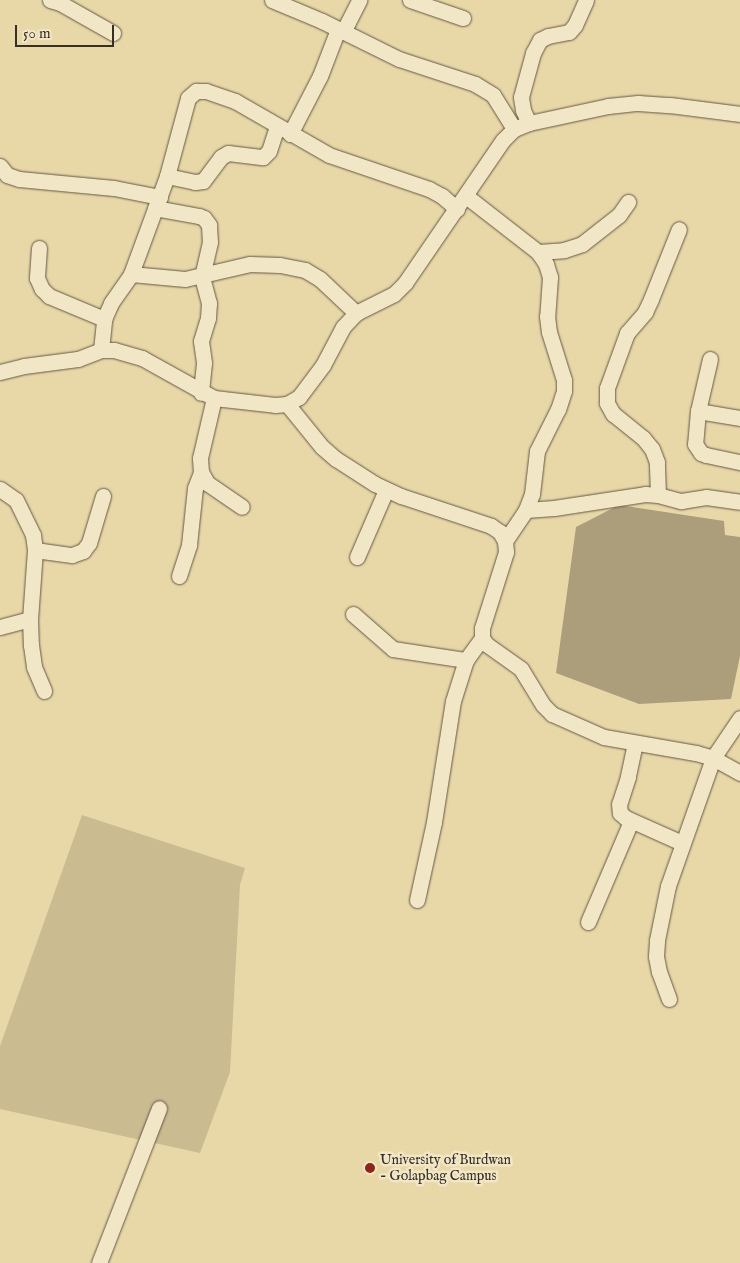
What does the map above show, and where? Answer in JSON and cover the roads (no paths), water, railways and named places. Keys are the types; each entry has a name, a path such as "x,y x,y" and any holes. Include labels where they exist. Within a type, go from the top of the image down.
{"street":[{"path":"50,0 60,3 113,32"},
{"path":"272,0 341,30 376,50 475,84 493,94 514,129"},
{"path":"167,176 195,182 203,181 221,157 228,153 263,157 284,131 320,76 341,30 359,0"},
{"path":"410,0 463,18"},
{"path":"529,122 523,110 521,97 533,53 540,40 548,36 569,32 575,25 586,0"},
{"path":"101,350 104,319 111,303 132,274 167,176 188,98 196,91 206,90 234,101 329,155 429,190 442,196 457,209"},
{"path":"0,372 24,366 78,359 101,350 114,350 142,358 207,395 275,406 287,404 299,397 323,365 343,327 356,312 394,294 405,283 514,129 529,122 608,106 638,103 740,114"},
{"path":"0,166 7,175 18,179 114,188 204,218 208,225 210,242 202,277 208,303 208,318 201,341 207,395 200,458 201,472 207,483 242,508"},
{"path":"466,196 538,252 546,264 550,277 547,316 549,332 564,380 564,391 558,409 542,437 537,451 532,494 526,510 505,540"},
{"path":"538,252 564,250 582,244 619,215 628,202"},
{"path":"658,495 657,462 652,449 643,438 613,414 607,403 606,388 627,333 645,312 679,229"},
{"path":"39,248 37,278 49,296 104,319"},
{"path":"132,274 185,279 202,277 219,270 250,264 280,265 305,270 320,280 356,312"},
{"path":"710,359 698,411 694,437 696,448 706,455 740,462"},
{"path":"287,404 322,447 336,459 386,490 491,526 500,532 505,540 506,552 482,628 482,638 486,644 520,669 543,705 552,714 604,737 696,753 713,758 740,773"},
{"path":"698,411 740,418"},
{"path":"179,576 189,544 195,488 201,472"},
{"path":"0,489 16,500 33,536 35,550 30,619 34,667 44,691"},
{"path":"357,557 386,490"},
{"path":"526,510 554,508 645,494 681,501 706,497 740,502"},
{"path":"35,550 72,555 83,551 89,544 103,496"},
{"path":"353,614 393,649 466,660"},
{"path":"0,628 30,619"},
{"path":"417,900 436,814 453,701 466,660 482,638"},
{"path":"669,999 659,972 656,940 668,886 713,758 740,718"},
{"path":"635,743 628,777 619,804 620,813 631,820 682,843"},
{"path":"588,922 631,820"},
{"path":"99,1263 159,1108"}],"place":[{"name":"University of Burdwan - Golapbag Campus","path":"370,1168"}]}
